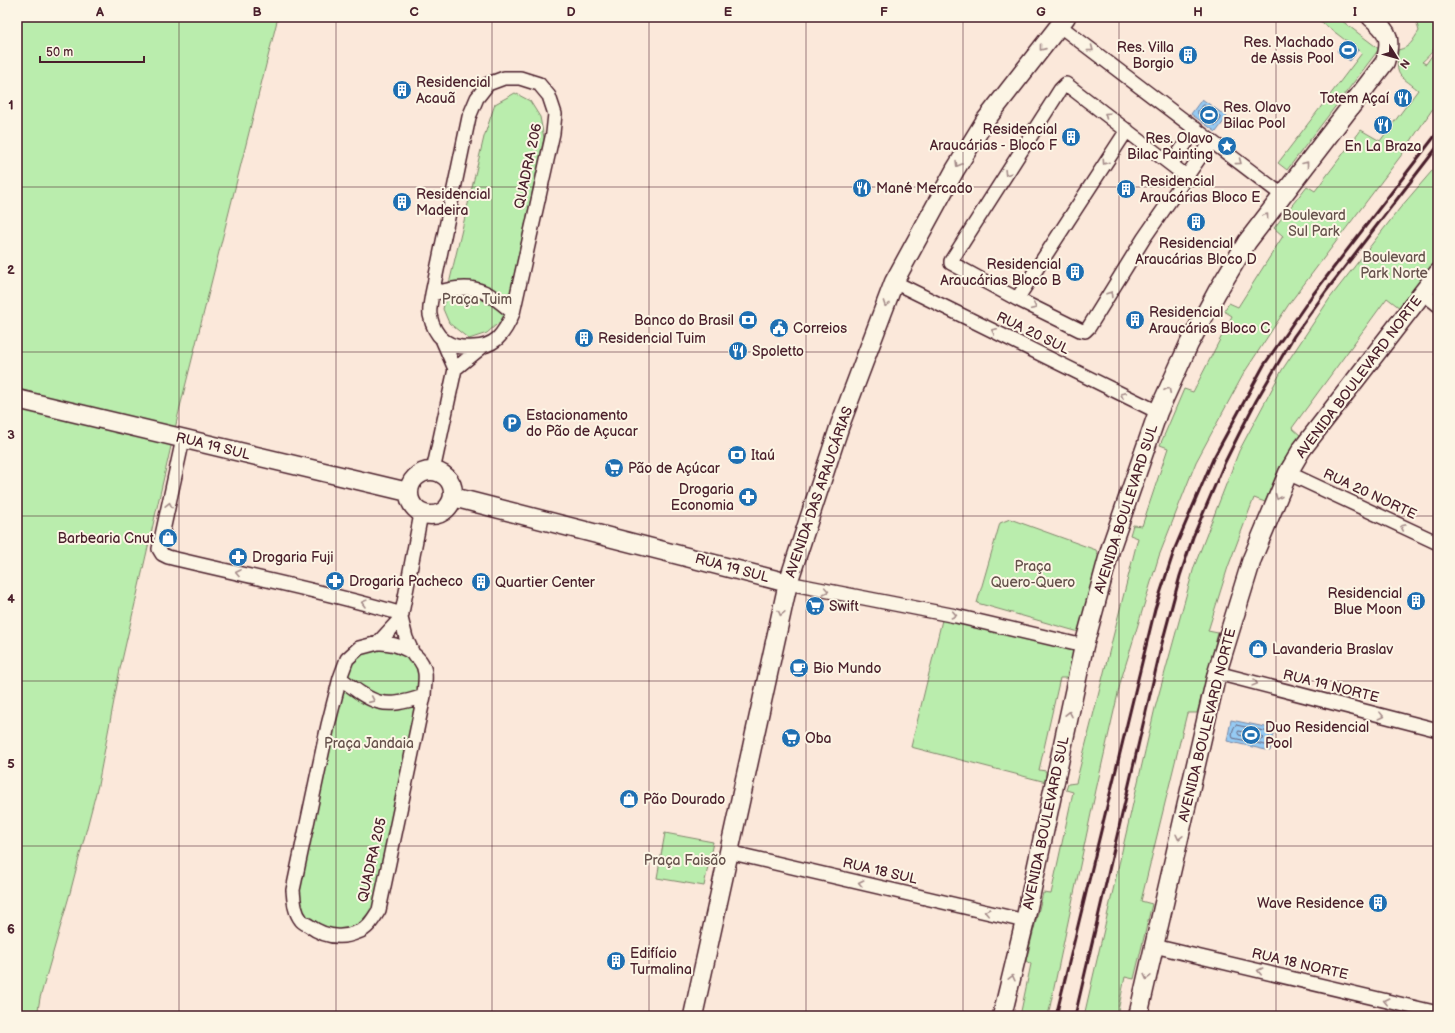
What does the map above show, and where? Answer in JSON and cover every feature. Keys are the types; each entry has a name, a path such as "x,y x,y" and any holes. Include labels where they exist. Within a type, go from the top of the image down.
{"street":[{"name":"AVENIDA BOULEVARD SUL","path":"1002,1016 1025,921 1084,646 1111,547 1158,412 1189,344 1217,292 1247,242 1385,62 1389,47 1389,40 1380,25 1371,17"},
{"path":"1063,21 1211,141 1282,195"},
{"name":"AVENIDA DAS ARAUCÁRIAS","path":"693,1016 788,583 840,425 894,282 955,170 985,121 1063,21"},
{"name":"QUADRA 206","path":"504,78 527,80 539,84 549,96 555,114 553,133 513,313 508,325 496,340 482,347 455,369 442,339 436,332 430,314 432,294 469,117 477,98 488,84 504,78"},
{"path":"1186,176 1066,84 1060,90 951,261 954,265 1017,299 1080,330 1085,330 1089,327 1144,238 1211,141"},
{"path":"1171,164 1196,129"},
{"path":"1017,299 1127,130"},
{"name":"AVENIDA BOULEVARD NORTE","path":"1138,1016 1217,673 1252,559 1288,473 1302,449 1438,272"},
{"name":"RUA 20 SUL","path":"894,282 1158,412"},
{"path":"432,294 452,288 467,288 482,291 496,298 513,313"},
{"path":"1423,293 1438,305"},
{"name":"QUADRA 206","path":"442,339 460,348 482,347"},
{"path":"433,471 455,369"},
{"name":"RUA 19 SUL","path":"17,399 408,492"},
{"path":"183,439 159,549 162,554 219,569 316,591 401,616 378,643"},
{"path":"426,471 433,471 446,477 451,483 453,490 451,504 447,509 435,516 421,514 416,510 412,505 408,492 413,479 426,471"},
{"name":"RUA 20 NORTE","path":"1288,473 1438,543"},
{"name":"RUA 19 SUL","path":"453,497 788,583 956,616 1084,646"},
{"name":"QUADRA 205","path":"414,656 406,638 401,616 421,514"},
{"name":"QUADRA 205","path":"384,643 401,647 414,656 419,659 425,672 424,696 379,910 371,922 359,932 340,937 330,936 316,931 301,921 295,908 293,890 328,725 340,678 347,659 359,648 384,643"},
{"name":"RUA 19 NORTE","path":"1217,673 1438,730"},
{"path":"340,678 363,696 378,702 392,704 405,702 424,696"},
{"name":"RUA 18 SUL","path":"728,852 1025,921"},
{"name":"RUA 18 NORTE","path":"1154,946 1438,1013"}],"green space":[{"path":"17,17 278,17 180,407 120,669 98,785 70,893 40,998 37,1016 17,1016"},
{"path":"1315,17 1337,17 1379,49 1287,170 1278,163 1362,53"},
{"name":"Boulevard Sul Park","path":"1415,17 1438,17 1437,42 1432,52 1422,62 1426,64 1438,47 1438,101 1400,157 1289,304 1244,373 1196,462 1159,556 1121,680 1048,1016 1020,1016 1031,964 1026,961 1043,893 1051,894 1073,792 1066,790 1068,784 1076,783 1138,538 1130,535 1133,525 1142,526 1168,448 1160,445 1184,389 1193,392 1232,316 1224,311 1229,303 1238,307 1283,236 1274,228 1307,186 1315,191 1361,130 1380,141 1418,90 1402,78 1397,66 1398,50 1409,45 1419,31"},
{"name":"Praça Tuim","path":"515,93 530,101 540,117 544,138 505,317 487,333 469,339 449,323 443,309 484,137 495,104"},
{"name":"Boulevard Park Norte","path":"1438,164 1438,258 1400,308 1387,298 1292,428 1301,436 1280,466 1265,502 1254,498 1228,567 1208,631 1218,633 1197,713 1187,713 1141,901 1152,904 1134,979 1125,977 1117,1016 1084,1016 1155,708 1194,567 1239,451 1282,370 1330,298 1400,208"},
{"name":"Praça Quero-Quero","path":"1010,519 1096,550 1101,561 1079,632 977,603 1000,523"},
{"path":"942,620 1077,650 1071,678 1060,678 1039,770 1046,771 1046,782 911,747"},
{"name":"Praça Jandaia","path":"395,645 425,672 371,922 330,936 295,908 340,678 359,648"},
{"name":"Praça Faisão","path":"665,833 713,842 704,886 657,878"}],"water":[{"name":"Res. Machado de Assis Pool","path":"1346,40 1358,50 1350,61 1337,51"},
{"name":"Res. Olavo Bilac Pool","path":"1202,99 1227,117 1216,132 1191,114"},
{"name":"Duo Residencial Pool","path":"1231,720 1275,729 1270,751 1227,741"}],"railway":[{"path":"1056,1016 1155,609 1175,548 1213,459 1264,365 1311,297 1438,132"},
{"path":"1075,1016 1162,643 1180,576 1193,537 1225,462 1239,434 1256,401 1294,336 1327,290 1438,146"}],"place":[{"name":"Res. Machado de Assis Pool","path":"1348,50"},
{"name":"Res. Villa Borgio","path":"1188,55"},
{"name":"Residencial Acauã","path":"402,90"},
{"name":"Totem Açaí","path":"1403,98"},
{"name":"Res. Olavo Bilac Pool","path":"1209,115"},
{"name":"En La Braza","path":"1383,125"},
{"name":"Residencial Araucárias - Bloco F","path":"1071,137"},
{"name":"Res. Olavo Bilac Painting","path":"1227,146"},
{"name":"Mané Mercado","path":"862,188"},
{"name":"Residencial Araucárias Bloco E","path":"1126,189"},
{"name":"Residencial Madeira","path":"402,202"},
{"name":"Residencial Araucárias Bloco D","path":"1196,222"},
{"name":"Residencial Araucárias Bloco B","path":"1075,272"},
{"name":"Banco do Brasil","path":"748,320"},
{"name":"Residencial Araucárias Bloco C","path":"1135,320"},
{"name":"Correios","path":"779,328"},
{"name":"Residencial Tuim","path":"584,338"},
{"name":"Spoletto","path":"738,351"},
{"name":"Estacionamento do Pão de Açucar","path":"512,423"},
{"name":"Itaú","path":"737,455"},
{"name":"Pão de Açúcar","path":"614,468"},
{"name":"Drogaria Economia","path":"748,497"},
{"name":"Barbearia Cnut","path":"168,538"},
{"name":"Drogaria Fuji","path":"238,557"},
{"name":"Drogaria Pacheco","path":"335,581"},
{"name":"Quartier Center","path":"481,582"},
{"name":"Residencial Blue Moon","path":"1416,601"},
{"name":"Swift","path":"815,606"},
{"name":"Lavanderia Braslav","path":"1258,649"},
{"name":"Bio Mundo","path":"799,668"},
{"name":"Duo Residencial Pool","path":"1251,735"},
{"name":"Oba","path":"791,738"},
{"name":"Pão Dourado","path":"629,799"},
{"name":"Wave Residence","path":"1378,903"},
{"name":"Edifício Turmalina","path":"616,961"}]}
